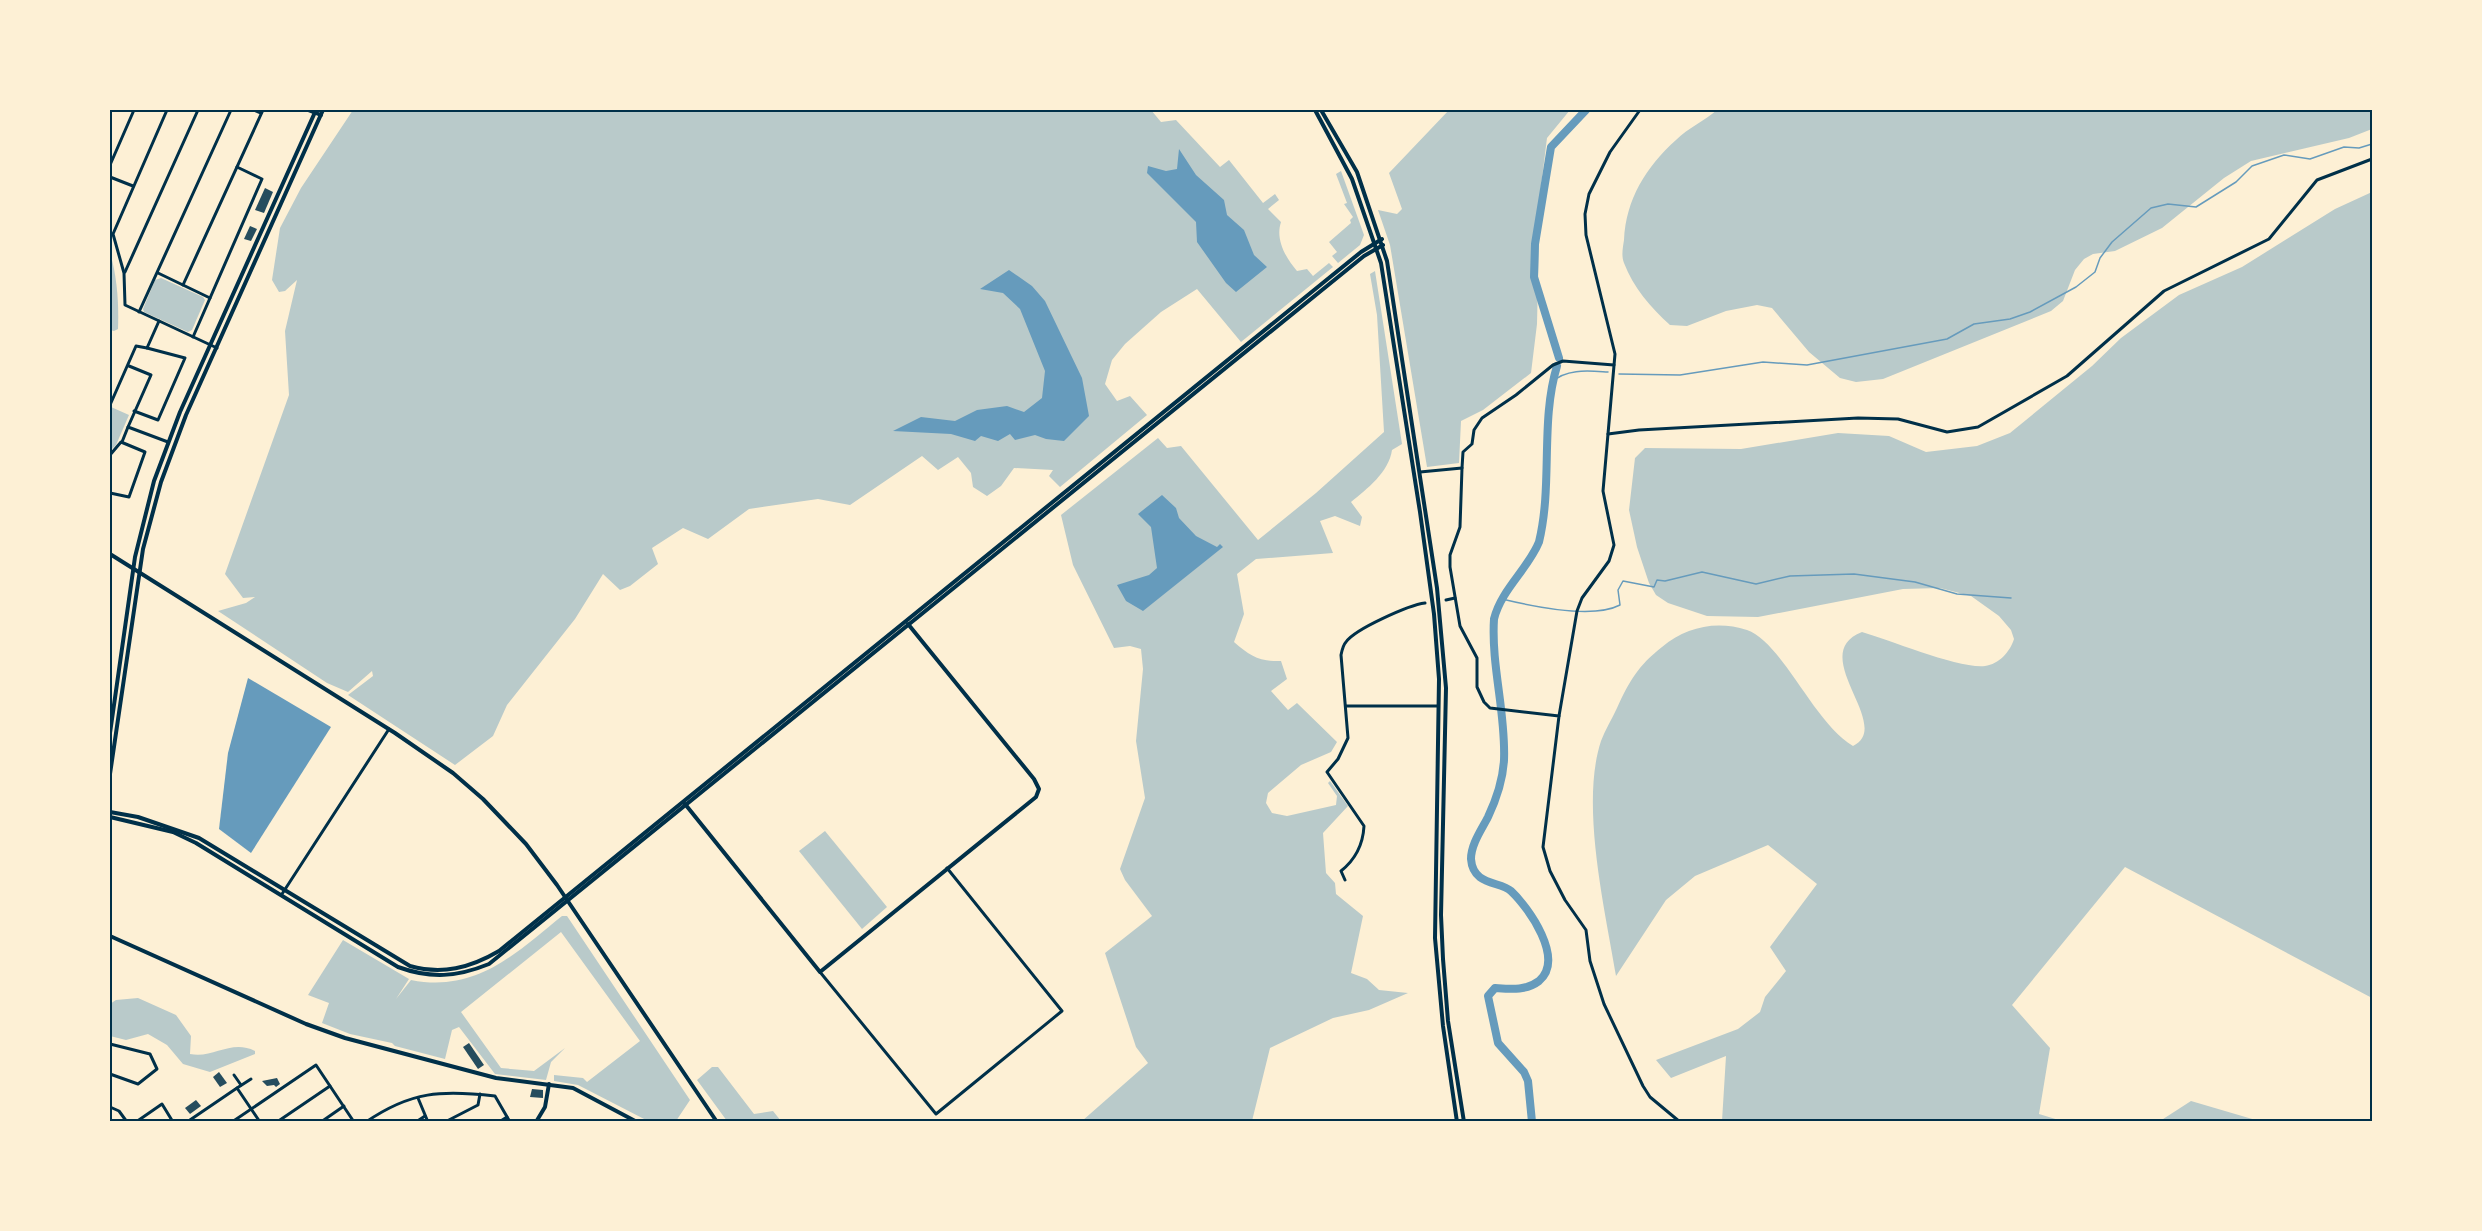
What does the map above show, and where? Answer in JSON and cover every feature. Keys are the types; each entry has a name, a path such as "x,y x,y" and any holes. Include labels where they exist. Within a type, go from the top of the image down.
{"street":[{"path":"110,165 134,110"},
{"path":"167,110 113,234 124,273 125,305 217,348"},
{"path":"124,273 198,110"},
{"path":"139,312 231,110"},
{"path":"183,285 262,111 254,110"},
{"path":"308,110 315,111 321,116"},
{"path":"110,774 143,549 171,453 323,110"},
{"path":"1315,110 1347,168 1376,248 1389,307 1432,603 1438,706 1435,938 1443,1026 1457,1122"},
{"path":"1322,110 1357,172 1382,239 1393,290 1420,472 1444,648 1446,716 1441,926 1448,1021 1464,1122"},
{"path":"1640,110 1610,152 1589,195 1585,214 1586,235 1615,354 1603,491 1614,549 1609,561 1582,598 1577,611 1559,716 1543,847 1550,871 1564,900 1586,930 1590,961 1604,1005 1643,1086 1650,1097 1680,1122"},
{"path":"110,733 133,569 144,513 168,442 315,111"},
{"path":"1608,434 1640,430 1858,418 1899,419 1947,432 1970,430 1995,419 2067,376 2164,291 2269,239 2317,180 2373,159"},
{"path":"193,337 262,179 237,167"},
{"path":"110,177 132,186"},
{"path":"907,623 1374,242 1382,239"},
{"path":"110,817 136,822 188,839 410,966 449,971 483,960 499,951 1376,248 1383,245"},
{"path":"157,273 210,298"},
{"path":"147,348 159,321"},
{"path":"110,405 136,346 185,358 158,420 134,411"},
{"path":"1559,716 1490,708 1479,696 1477,658 1460,626 1450,555 1460,527 1463,452 1472,444 1480,420 1516,395 1549,367 1563,361 1614,365"},
{"path":"110,455 121,442 151,375 129,366"},
{"path":"128,427 168,442"},
{"path":"110,493 129,497 145,452 121,442"},
{"path":"1420,472 1462,468"},
{"path":"110,554 389,729 453,773 483,800 526,844 717,1122"},
{"path":"1446,600 1455,598"},
{"path":"1345,880 1341,871 1351,863 1359,850 1364,826 1327,772 1338,759 1348,738 1341,655 1346,641 1408,607 1425,603"},
{"path":"820,972 1036,797 1039,789 907,623"},
{"path":"1346,706 1438,706"},
{"path":"283,892 389,729"},
{"path":"110,812 138,817 198,838 399,967 420,975 438,977 471,971 489,964 568,902 684,803"},
{"path":"684,803 936,1114 1062,1011 947,868"},
{"path":"110,936 345,1038 467,1071 573,1088 637,1122"},
{"path":"110,1044 150,1054 157,1069 138,1084 110,1074"},
{"path":"232,1122 316,1065 354,1122"},
{"path":"234,1075 260,1122"},
{"path":"187,1122 251,1079"},
{"path":"536,1122 545,1107 549,1084"},
{"path":"277,1122 330,1086"},
{"path":"366,1122 401,1100 448,1091 495,1096 510,1122"},
{"path":"445,1122 478,1105 480,1094"},
{"path":"418,1098 428,1122"},
{"path":"136,1122 162,1104 173,1122"},
{"path":"321,1122 344,1106"},
{"path":"110,1107 119,1111 127,1122"},
{"path":"416,1122 425,1116"},
{"path":"499,1122 507,1117"}],"shaded area":[{"path":"353,110 1151,110 1161,122 1176,120 1220,167 1229,160 1263,203 1275,194 1279,200 1268,209 1281,222 1279,235 1281,242 1286,255 1297,271 1307,269 1313,276 1329,263 1333,267 1241,342 1197,289 1161,312 1125,344 1112,360 1105,384 1117,401 1130,396 1147,415 1060,487 1049,476 1053,470 1014,468 1001,486 987,496 973,487 971,473 958,457 938,470 922,456 850,505 818,499 749,509 708,539 683,528 652,548 658,564 630,586 620,590 603,574 575,619 507,705 493,736 455,765 348,695 373,676 372,671 348,692 327,683 218,611 246,603 255,597 243,598 225,574 289,395 285,331 297,280 285,291 279,292 272,280 280,228 301,188"},
{"path":"1449,110 1570,110 1547,138 1540,194 1537,324 1531,373 1483,410 1461,421 1459,463 1427,467 1390,245 1378,210 1397,214 1402,209 1389,173"},
{"path":"1717,110 2372,110 2372,129 2349,138 2251,161 2224,178 2162,228 2115,251 2093,254 2084,259 2075,270 2063,301 2051,311 1883,379 1856,382 1840,378 1809,352 1772,308 1757,305 1726,311 1687,326 1670,325 1643,297 1632,280 1622,254 1633,197 1655,161 1665,150"},
{"path":"1341,171 1364,235 1360,245 1338,263 1332,256 1337,252 1329,242 1351,223 1350,220 1353,217 1344,204 1347,203 1336,174"},
{"path":"2372,192 2372,998 2125,867 2012,1005 2050,1048 2039,1114 2062,1121 1722,1121 1726,1056 1671,1078 1656,1060 1738,1029 1760,1012 1765,997 1786,971 1770,947 1817,884 1768,845 1695,876 1666,900 1616,976 1596,857 1593,795 1595,767 1601,741 1631,681 1654,654 1681,634 1713,626 1747,630 1773,650 1825,720 1838,735 1853,746 1863,736 1864,723 1845,672 1842,656 1847,642 1862,632 1942,659 1973,666 1990,665 1999,660 2007,653 2014,639 2011,630 1999,616 1971,596 1940,588 1903,589 1758,617 1707,616 1668,603 1656,595 1649,583 1637,547 1629,510 1635,458 1645,448 1741,449 1838,433 1889,436 1926,452 1977,446 2010,433 2092,366 2121,338 2179,295 2242,267 2335,209"},
{"path":"110,252 118,299 118,329 114,331 110,330"},
{"path":"1375,271 1402,444 1392,450 1382,473 1351,502 1362,517 1360,526 1335,516 1320,521 1333,553 1256,559 1237,574 1244,614 1234,642 1256,657 1281,661 1287,679 1271,691 1288,710 1297,703 1337,742 1331,752 1301,765 1268,793 1266,803 1272,813 1287,816 1336,805 1337,796 1328,783 1330,781 1348,806 1323,833 1326,873 1335,883 1336,894 1363,916 1351,973 1367,979 1379,990 1408,993 1369,1010 1333,1018 1270,1048 1252,1121 1082,1121 1148,1063 1136,1047 1105,953 1152,916 1125,880 1120,869 1145,798 1136,741 1143,669 1141,649 1130,646 1114,648 1073,565 1061,515 1158,438 1167,448 1181,446 1258,540 1316,493 1384,432 1377,315 1370,274"},
{"path":"161,278 205,300 192,330 188,332 144,312 143,309 155,280"},
{"path":"111,407 129,415 116,445 110,451"},
{"path":"825,831 887,907 862,929 799,851"},
{"path":"562,916 567,916 690,1100 676,1121 648,1121 578,1085 554,1081 554,1075 583,1078 587,1082 640,1041 561,932 461,1012 501,1068 534,1071 565,1048 551,1062 546,1080 495,1074 459,1027 452,1030 445,1059 395,1046 392,1043 350,1034 322,1023 329,1003 308,995 343,940 409,979 396,999 411,980 434,983 455,981 493,967 528,944"},
{"path":"138,998 176,1015 191,1036 190,1054 206,1054 238,1047 255,1051 255,1054 210,1072 183,1064 167,1045 148,1034 126,1040 110,1036 110,1004 116,1000"},
{"path":"712,1067 718,1067 754,1114 773,1111 781,1121 727,1121 697,1080"},
{"path":"2191,1101 2259,1121 2160,1121"}],"water":[{"path":"1179,149 1196,175 1224,200 1227,215 1244,230 1254,255 1267,267 1236,292 1226,283 1197,242 1196,222 1147,173 1148,166 1166,171 1177,169"},
{"path":"1009,270 1032,286 1045,301 1082,378 1089,416 1064,441 1035,435 1015,440 1010,434 998,441 981,436 975,441 951,434 893,431 921,417 955,421 977,410 1007,406 1024,412 1042,398 1045,371 1020,309 1003,293 980,289"},
{"path":"1162,495 1176,508 1179,518 1196,536 1217,547 1220,544 1223,547 1143,611 1126,601 1117,585 1149,575 1157,568 1151,527 1138,514"},
{"path":"248,678 331,727 251,853 219,829 228,753"}],"building":[{"path":"265,188 273,192 264,213 255,210"},
{"path":"250,226 257,229 251,241 244,239"},
{"path":"469,1043 484,1065 478,1069 463,1047"},
{"path":"219,1072 227,1083 220,1087 213,1077"},
{"path":"277,1078 280,1084 276,1087 267,1086 262,1081"},
{"path":"532,1089 543,1090 543,1098 530,1097"},
{"path":"196,1100 201,1106 190,1114 185,1108"}],"waterway":[{"path":"1559,358 1534,277 1535,244 1551,147 1586,110"},
{"path":"1619,374 1680,375 1763,362 1807,365 1947,339 1974,324 2010,319 2030,312 2076,287 2095,272 2100,258 2112,242 2151,208 2168,204 2196,207 2236,182 2252,166 2284,155 2310,159 2344,147 2359,148 2372,144"},
{"path":"1532,1122 1528,1081 1524,1072 1498,1043 1488,996 1495,988 1523,988 1539,981 1546,972 1548,960 1546,947 1542,934 1527,909 1511,891 1477,874 1473,868 1471,853 1496,796 1504,760 1494,619 1502,599 1539,542 1545,498 1549,409 1557,366"},
{"path":"1552,382 1572,372 1608,372"},
{"path":"1502,599 1562,610 1594,611 1620,605 1618,590 1623,581 1654,587 1657,580 1665,581 1702,572 1756,584 1790,576 1854,574 1915,582 1957,594 2011,598"}]}
